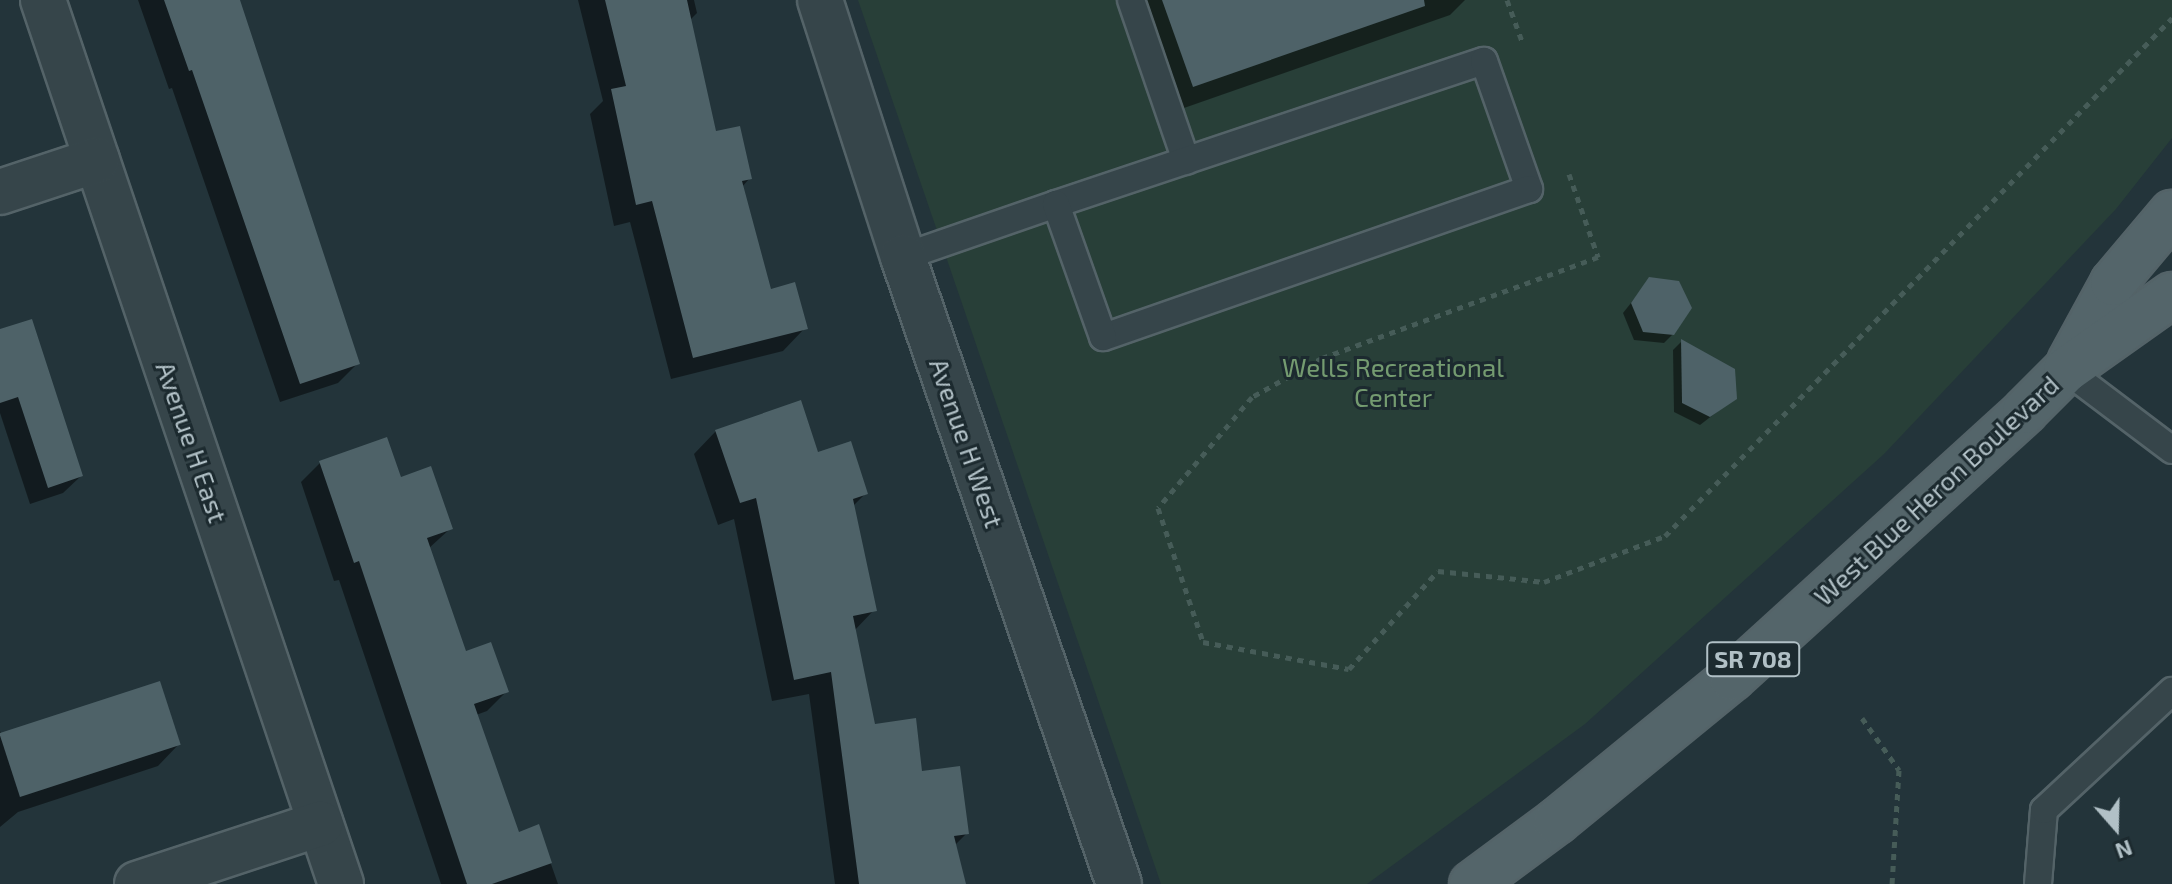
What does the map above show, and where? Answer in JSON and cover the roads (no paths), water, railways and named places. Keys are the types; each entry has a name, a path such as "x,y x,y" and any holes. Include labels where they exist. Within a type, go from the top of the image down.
{"main road":[{"name":"West Blue Heron Boulevard","path":"2066,370 2113,283 2172,213"},
{"name":"West Blue Heron Boulevard","path":"1472,884 1557,821 1732,678 1970,462 2066,370 2172,295"}],"street":[{"name":"Avenue H East","path":"43,0 341,884"},
{"name":"Avenue H West","path":"820,0 903,257 1119,884"},
{"path":"0,192 97,160"},
{"path":"137,884 320,824"}],"lane":[{"path":"1131,0 1186,161"},
{"path":"903,257 1056,204 1484,61 1529,189 1103,337 1056,204"},
{"path":"2066,370 2172,450"},
{"path":"2038,884 2044,810 2172,691"}],"park label":[{"name":"Wells Recreational Center","path":"1393,382"}]}
